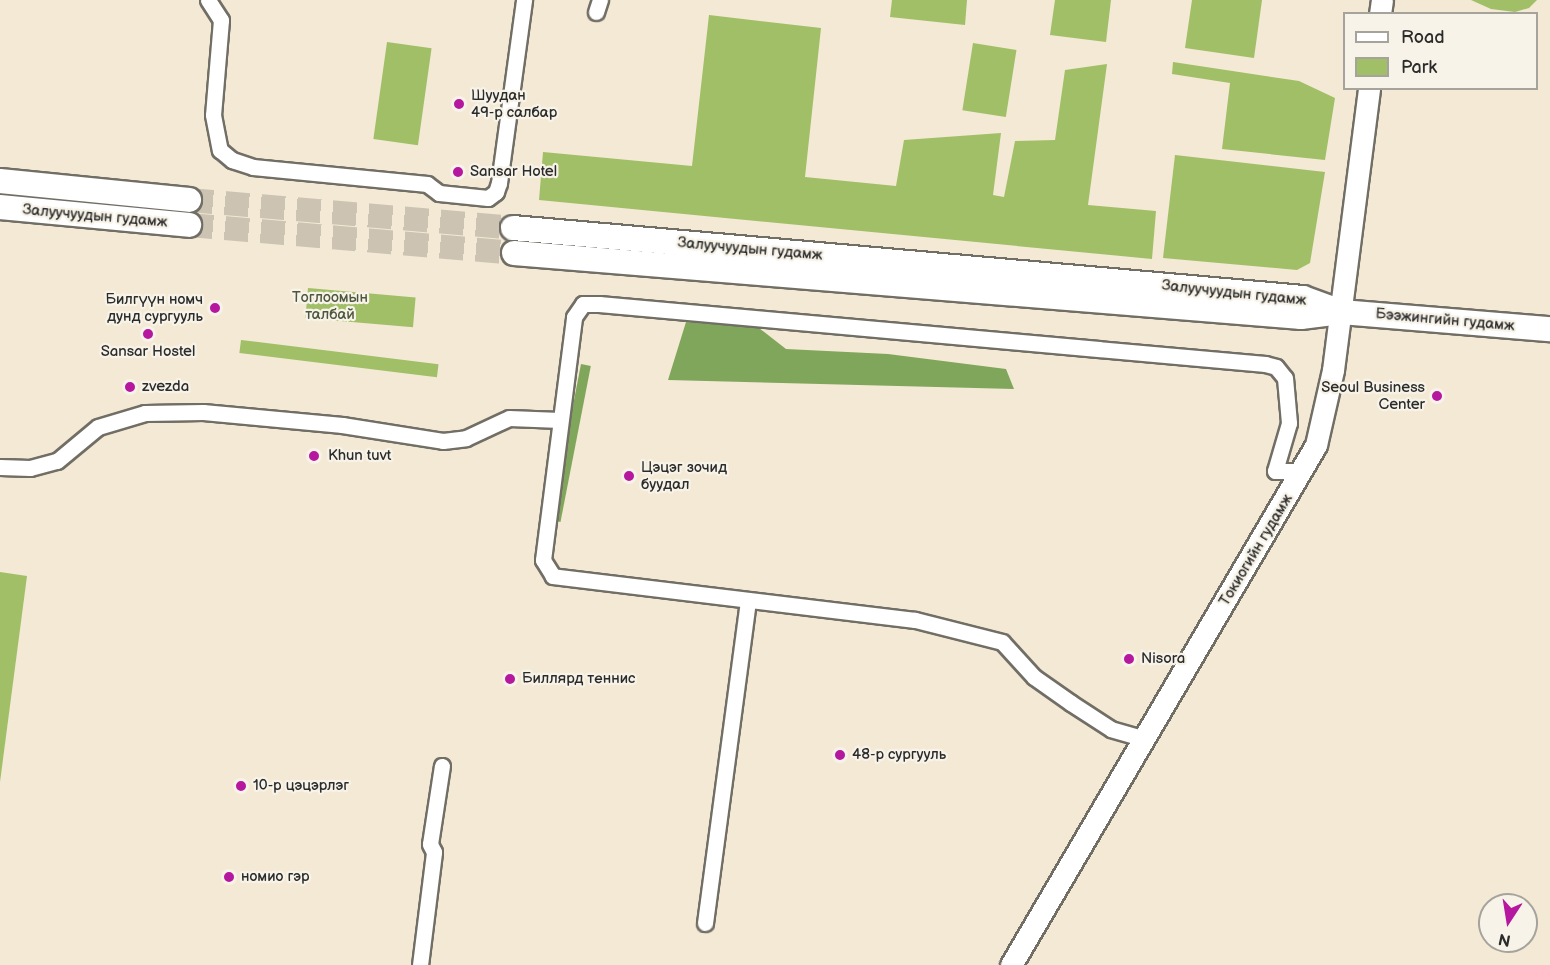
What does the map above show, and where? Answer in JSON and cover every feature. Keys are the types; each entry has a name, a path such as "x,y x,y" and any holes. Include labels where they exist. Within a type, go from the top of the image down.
{"main road":[{"name":"Токиогийн гудамж","path":"1011,965 1142,738 1303,471 1324,423 1341,312 1369,90"},
{"name":"Залуучуудын гудамж","path":"0,181 189,200"},
{"name":"Залуучуудын гудамж","path":"0,207 189,225"},
{"name":"Залуучуудын гудамж","path":"513,228 1303,298 1341,312"},
{"name":"Залуучуудын гудамж","path":"513,253 1301,317 1341,312"},
{"name":"Бээжингийн гудамж","path":"1341,312 1550,329"}],"street":[{"path":"208,0 221,20 213,115 220,150 232,160 254,167 427,184 439,193 488,198 496,192 499,183 524,0"},
{"path":"1142,738 1111,729 1071,703 1034,677 1002,642 915,620 559,579 548,572 543,560 574,317 583,304 599,304 1264,364 1276,367 1285,378 1289,423 1275,471 1303,471"},
{"path":"0,467 30,468 57,461 98,427 145,413 202,412 342,424 443,441 466,438 509,418 560,420"},
{"path":"705,923 748,602"},
{"path":"420,965 434,852 430,844 442,766"}],"green space":[{"path":"892,0 967,0 965,25 890,17"},
{"path":"1055,0 1111,0 1106,42 1050,35"},
{"path":"1192,0 1262,0 1254,58 1185,48"},
{"path":"1471,0 1537,0 1529,8 1515,12 1491,9"},
{"path":"709,15 821,28 805,177 896,186 904,140 1001,133 993,195 1004,197 1015,141 1055,140 1065,70 1107,64 1088,205 1156,211 1152,259 539,200 543,152 692,166"},
{"path":"387,42 432,48 418,145 373,139"},
{"path":"973,43 1016,50 1006,117 962,110"},
{"path":"1173,62 1299,81 1335,98 1325,160 1222,149 1230,83 1172,74"},
{"path":"1175,155 1325,172 1310,263 1297,270 1163,258"},
{"name":"Тоглоомын талбай","path":"308,288 416,297 413,327 305,318"},
{"path":"686,322 759,328 786,349 888,354 1006,369 1014,389 668,380"},
{"path":"241,340 439,364 437,377 239,353"},
{"path":"581,364 591,366 560,522 551,520"},
{"path":"0,572 27,576 0,782"}],"tunnel":[{"path":"189,200 513,228"},
{"path":"189,225 514,253"}],"place":[{"name":"Шуудан 49-р салбар","path":"459,104"},
{"name":"Sansar Hotel","path":"458,172"},
{"name":"Билгүүн номч дунд сургууль","path":"215,308"},
{"name":"Sansar Hostel","path":"148,334"},
{"name":"zvezda","path":"130,387"},
{"name":"Seoul Business Center","path":"1437,396"},
{"name":"Khun tuvt","path":"314,456"},
{"name":"Цэцэг зочид буудал","path":"629,476"},
{"name":"Nisora","path":"1129,659"},
{"name":"Биллярд теннис","path":"510,679"},
{"name":"48-р сургууль","path":"840,755"},
{"name":"10-р цэцэрлэг","path":"241,786"},
{"name":"номио гэр","path":"229,877"}]}
